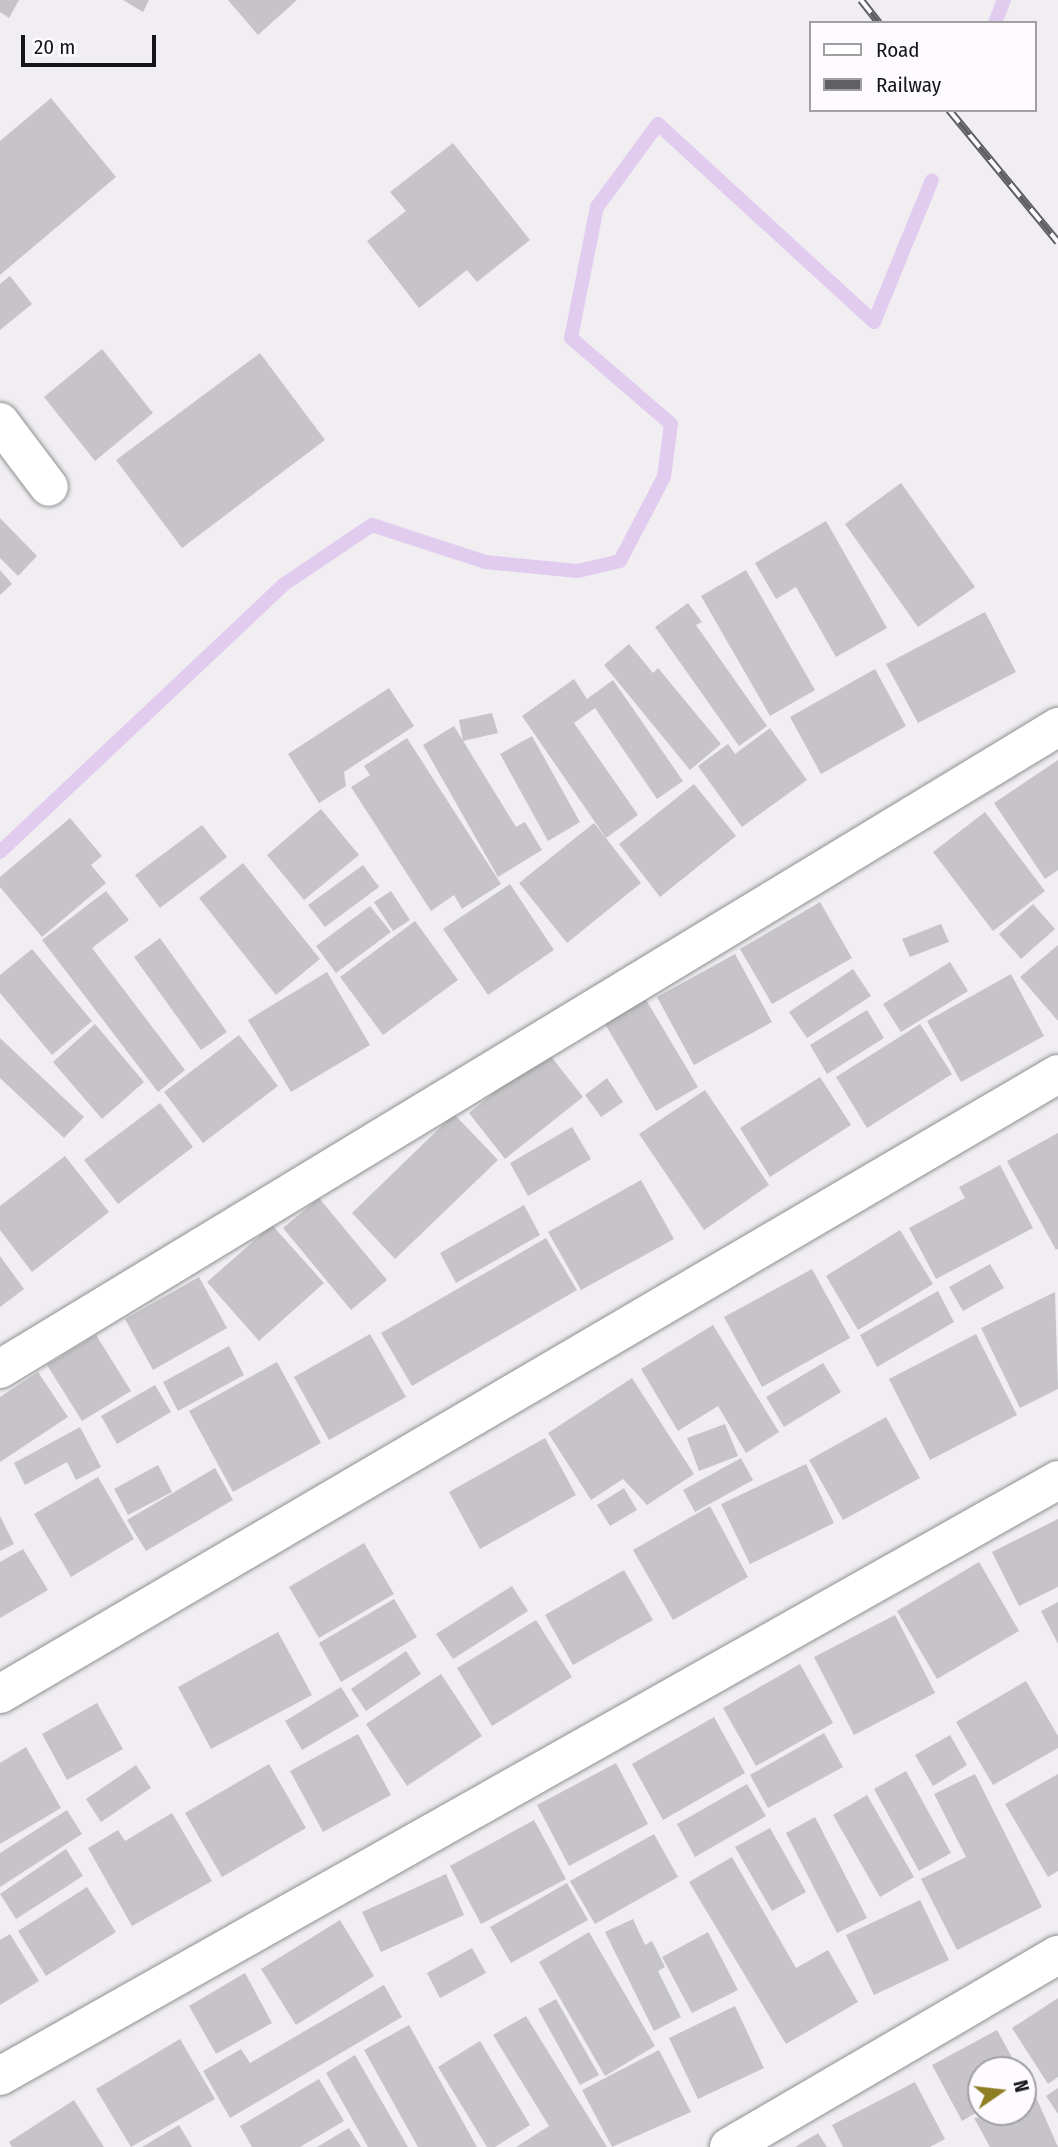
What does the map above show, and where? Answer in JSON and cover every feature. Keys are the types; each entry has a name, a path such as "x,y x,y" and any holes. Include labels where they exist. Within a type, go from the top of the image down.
{"street":[{"path":"0,422 49,487"},
{"path":"0,1370 1058,727"},
{"path":"0,1694 1058,1074"},
{"path":"0,2076 1058,1479"},
{"path":"729,2147 1058,1955"}],"building":[{"path":"0,0 19,0 9,18 0,12"},
{"path":"123,0 149,0 143,12"},
{"path":"228,0 297,0 258,35"},
{"path":"51,98 116,177 0,275 0,141"},
{"path":"453,143 530,240 477,282 467,270 419,308 367,241 406,211 390,192"},
{"path":"10,276 32,304 0,330 0,284"},
{"path":"102,349 153,413 95,461 44,397"},
{"path":"260,353 325,440 182,548 116,460"},
{"path":"901,483 975,587 918,627 845,524"},
{"path":"0,518 37,556 18,576 0,558"},
{"path":"826,521 887,628 836,657 796,587 776,599 755,563"},
{"path":"0,570 12,584 0,595"},
{"path":"746,570 815,690 770,716 701,596"},
{"path":"688,603 702,622 696,625 767,726 739,746 655,627"},
{"path":"985,612 1016,672 918,723 886,664"},
{"path":"629,644 653,673 658,668 721,744 690,770 604,665"},
{"path":"875,669 906,726 821,774 790,717"},
{"path":"574,679 587,699 613,680 683,781 657,799 595,708 574,723 638,815 606,838 522,716"},
{"path":"389,688 414,726 344,772 346,786 319,803 288,754"},
{"path":"492,713 498,733 463,741 459,720"},
{"path":"454,726 516,827 525,822 542,850 498,877 423,745"},
{"path":"770,728 807,780 742,827 698,766 728,744 735,754"},
{"path":"532,736 580,822 548,841 500,754"},
{"path":"407,738 501,884 462,909 454,895 431,911 351,787 370,775 364,766"},
{"path":"1058,760 1058,870 1045,879 994,803"},
{"path":"694,784 736,836 660,897 619,844"},
{"path":"321,809 359,855 304,900 267,855"},
{"path":"985,812 1045,891 993,931 933,852"},
{"path":"70,818 102,856 91,865 106,883 42,937 0,887 0,877"},
{"path":"594,823 641,883 567,943 519,883"},
{"path":"202,825 227,857 160,908 135,875"},
{"path":"243,863 320,959 276,995 199,898"},
{"path":"363,865 379,887 325,927 308,905"},
{"path":"510,884 554,950 488,995 443,929"},
{"path":"106,891 129,920 92,948 185,1070 158,1092 42,940"},
{"path":"391,891 410,920 393,931 374,902"},
{"path":"820,902 852,958 772,1004 740,949"},
{"path":"1033,904 1055,929 1021,959 999,934"},
{"path":"370,906 391,932 336,973 316,946"},
{"path":"415,921 458,980 383,1035 340,977"},
{"path":"941,924 949,942 910,957 902,939"},
{"path":"160,938 227,1032 201,1050 134,957"},
{"path":"1058,945 1058,1021 1020,977"},
{"path":"32,949 92,1021 52,1055 0,993 0,975"},
{"path":"735,954 772,1022 694,1065 657,997"},
{"path":"950,962 968,991 901,1032 883,1004"},
{"path":"853,969 871,996 807,1038 789,1012"},
{"path":"327,972 370,1045 291,1092 248,1020"},
{"path":"1011,974 1044,1036 961,1082 927,1021"},
{"path":"642,993 698,1087 656,1111 601,1017"},
{"path":"867,1010 884,1038 827,1074 810,1045"},
{"path":"95,1024 144,1082 102,1119 53,1062"},
{"path":"920,1024 952,1074 867,1128 836,1077"},
{"path":"239,1035 278,1086 203,1143 164,1092"},
{"path":"0,1038 84,1117 64,1138 0,1078"},
{"path":"546,1050 583,1097 505,1159 469,1113"},
{"path":"820,1077 851,1125 770,1177 740,1128"},
{"path":"607,1078 623,1102 601,1117 585,1095"},
{"path":"705,1090 769,1185 704,1230 639,1134"},
{"path":"160,1103 193,1147 118,1204 84,1160"},
{"path":"454,1114 498,1160 395,1259 352,1213"},
{"path":"572,1127 591,1159 528,1196 510,1163"},
{"path":"1058,1133 1058,1249 1056,1250 1007,1161"},
{"path":"65,1156 109,1212 32,1272 0,1230 0,1206"},
{"path":"1000,1165 1033,1228 936,1279 909,1228 965,1198 959,1187"},
{"path":"641,1180 674,1239 581,1290 548,1232"},
{"path":"319,1198 387,1280 351,1310 283,1228"},
{"path":"524,1205 540,1235 456,1283 440,1253"},
{"path":"272,1225 324,1283 259,1341 207,1282"},
{"path":"900,1230 933,1284 858,1330 826,1276"},
{"path":"546,1238 577,1290 412,1386 381,1333"},
{"path":"0,1256 24,1289 0,1307"},
{"path":"990,1264 1004,1288 963,1311 949,1287"},
{"path":"812,1269 850,1338 762,1387 724,1317"},
{"path":"199,1277 227,1328 153,1370 125,1319"},
{"path":"938,1291 954,1322 877,1367 860,1335"},
{"path":"1055,1292 1058,1389 1020,1408 981,1328"},
{"path":"713,1325 779,1432 746,1453 718,1406 678,1431 641,1369"},
{"path":"370,1334 406,1397 329,1440 294,1377"},
{"path":"976,1334 1017,1415 930,1460 889,1379"},
{"path":"96,1335 131,1391 82,1421 47,1365"},
{"path":"229,1346 244,1375 178,1411 163,1382"},
{"path":"277,1362 321,1443 233,1492 189,1411"},
{"path":"823,1363 841,1392 784,1427 766,1397"},
{"path":"38,1372 68,1417 0,1462 0,1397"},
{"path":"632,1378 694,1474 647,1505 623,1479 591,1500 548,1433"},
{"path":"155,1385 171,1412 117,1444 101,1416"},
{"path":"886,1417 920,1478 843,1520 809,1460"},
{"path":"725,1424 738,1456 699,1471 687,1438"},
{"path":"80,1427 101,1467 76,1480 67,1462 25,1485 14,1463"},
{"path":"545,1438 576,1495 480,1549 449,1492"},
{"path":"741,1458 753,1480 695,1512 683,1490"},
{"path":"806,1464 834,1523 750,1564 721,1504"},
{"path":"158,1465 172,1492 128,1515 114,1489"},
{"path":"215,1468 233,1500 146,1551 127,1520"},
{"path":"98,1477 134,1539 71,1577 34,1514"},
{"path":"624,1488 637,1510 610,1526 597,1505"},
{"path":"710,1506 748,1577 673,1620 633,1550"},
{"path":"0,1516 14,1544 0,1551"},
{"path":"1058,1519 1058,1587 1019,1606 992,1552"},
{"path":"364,1543 394,1594 319,1638 289,1587"},
{"path":"23,1549 48,1590 0,1618 0,1562"},
{"path":"979,1562 1019,1631 937,1679 897,1611"},
{"path":"624,1570 653,1620 573,1665 545,1615"},
{"path":"512,1586 528,1611 453,1659 436,1634"},
{"path":"394,1599 417,1637 341,1682 319,1643"},
{"path":"1058,1602 1058,1644 1041,1611"},
{"path":"895,1615 935,1693 854,1735 814,1657"},
{"path":"536,1620 572,1677 492,1726 457,1668"},
{"path":"278,1632 312,1695 211,1749 178,1687"},
{"path":"406,1651 421,1674 366,1711 351,1689"},
{"path":"800,1664 833,1723 756,1766 723,1708"},
{"path":"441,1674 482,1736 407,1786 366,1724"},
{"path":"1026,1681 1058,1736 1058,1748 993,1785 956,1722"},
{"path":"341,1687 359,1716 302,1750 285,1721"},
{"path":"97,1703 123,1749 67,1780 42,1734"},
{"path":"714,1717 745,1773 663,1820 632,1764"},
{"path":"824,1733 843,1767 768,1808 750,1775"},
{"path":"358,1734 391,1795 323,1832 290,1771"},
{"path":"950,1735 967,1765 933,1786 915,1755"},
{"path":"26,1747 61,1808 0,1844 0,1763"},
{"path":"616,1763 648,1824 569,1866 537,1805"},
{"path":"269,1764 306,1828 222,1877 185,1813"},
{"path":"136,1765 151,1788 101,1822 86,1799"},
{"path":"906,1771 951,1853 919,1871 874,1789"},
{"path":"975,1774 1042,1907 957,1950 921,1879 966,1857 934,1794"},
{"path":"1058,1774 1058,1871 1048,1877 1005,1804"},
{"path":"747,1784 766,1816 695,1857 677,1824"},
{"path":"867,1795 914,1877 880,1897 833,1815"},
{"path":"67,1810 82,1834 0,1887 0,1853"},
{"path":"172,1813 212,1881 132,1926 88,1848 118,1830 125,1841"},
{"path":"815,1817 867,1918 837,1933 786,1833"},
{"path":"534,1820 566,1879 481,1924 450,1866"},
{"path":"770,1828 806,1892 772,1911 735,1847"},
{"path":"654,1834 678,1877 595,1924 570,1881"},
{"path":"66,1849 83,1876 16,1919 0,1894"},
{"path":"732,1857 796,1968 828,1950 858,2002 786,2044 689,1882"},
{"path":"446,1874 464,1915 381,1952 362,1912"},
{"path":"567,1883 588,1920 511,1963 490,1927"},
{"path":"87,1887 116,1932 46,1976 18,1931"},
{"path":"920,1900 949,1960 874,1995 846,1935"},
{"path":"633,1919 645,1945 652,1941 665,1967 658,1971 681,2017 654,2031 605,1932"},
{"path":"340,1920 374,1976 296,2025 261,1969"},
{"path":"589,1932 655,2046 605,2076 539,1962"},
{"path":"708,1932 738,1990 692,2013 662,1957"},
{"path":"10,1934 39,1981 0,2005 0,1940"},
{"path":"472,1948 486,1973 440,1998 427,1973"},
{"path":"245,1973 272,2023 216,2054 189,2006"},
{"path":"384,1985 402,2017 230,2118 203,2071 241,2049 250,2063"},
{"path":"1058,1998 1058,2077 1048,2084 1037,2067 1037,2056 1030,2056 1012,2028"},
{"path":"556,1999 599,2075 580,2085 538,2009"},
{"path":"735,2006 764,2068 698,2099 669,2038"},
{"path":"526,2016 607,2147 516,2147 549,2126 493,2035"},
{"path":"409,2025 477,2147 418,2147 364,2050"},
{"path":"997,2030 1011,2056 967,2056 967,2118 962,2121 932,2065"},
{"path":"180,2039 215,2099 131,2147 96,2089"},
{"path":"480,2041 530,2125 495,2147 487,2147 438,2067"},
{"path":"659,2050 691,2112 612,2147 582,2090"},
{"path":"355,2055 408,2147 368,2147 326,2073"},
{"path":"319,2079 344,2121 300,2147 252,2147 240,2126"},
{"path":"915,2082 945,2139 930,2147 843,2147 832,2125"},
{"path":"1058,2088 1058,2114 1046,2096"},
{"path":"1037,2099 1058,2147 990,2147 978,2126 1037,2126"},
{"path":"74,2100 104,2147 12,2147 9,2142"},
{"path":"179,2125 192,2147 142,2147"},
{"path":"349,2128 361,2147 317,2147"},
{"path":"818,2133 827,2147 795,2147"}],"waterway":[{"path":"996,21 1004,0"},
{"path":"0,852 283,585 372,525 485,562 578,571 620,561 664,477 671,424 571,338 597,207 658,124 874,322 932,180"}],"railway":[{"path":"861,0 877,21"},
{"path":"951,112 1058,242"}]}
